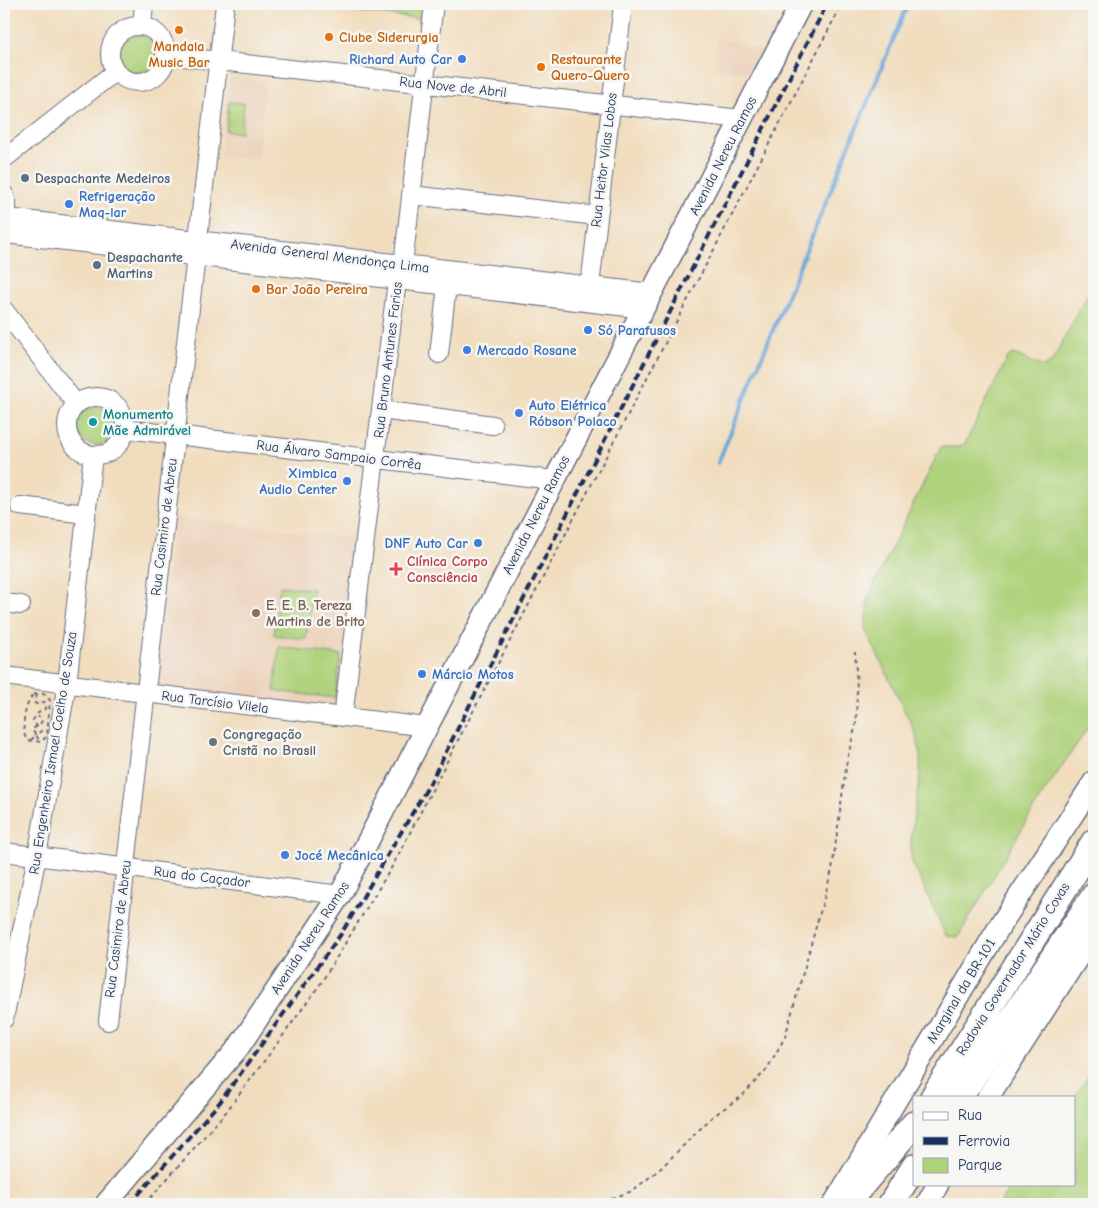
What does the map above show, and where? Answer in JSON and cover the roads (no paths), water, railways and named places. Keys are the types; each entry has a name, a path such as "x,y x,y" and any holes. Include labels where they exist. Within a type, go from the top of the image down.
{"highway":[{"name":"Rodovia Governador Mário Covas","path":"934,1096 1094,842"},
{"name":"Rodovia Governador Mário Covas","path":"961,1096 1094,896"},
{"path":"846,1204 913,1126"},
{"path":"865,1204 913,1127"},
{"path":"890,1204 913,1169"}],"main road":[{"name":"Avenida Nereu Ramos","path":"106,1204 238,1048 340,894 801,4"},
{"name":"Marginal da BR-101","path":"834,1204 1001,924 1094,782"},
{"path":"989,1096 1094,932"},
{"path":"927,1204 937,1186"}],"street":[{"path":"142,26 144,4"},
{"name":"Rua Casimiro de Abreu","path":"108,1021 225,4"},
{"name":"Rua Bruno Antunes Farias","path":"343,717 434,4"},
{"name":"Rua Heitor Vilas Lobos","path":"590,286 623,4"},
{"path":"142,26 157,34 165,47 166,55 159,71 144,80 127,80 116,71 110,58 113,41 126,29 142,26"},
{"name":"Rua Nove de Abril","path":"166,55 741,119"},
{"path":"4,159 116,71"},
{"path":"4,194 6,232"},
{"path":"411,194 598,216"},
{"name":"Avenida General Mendonça Lima","path":"6,232 197,248 400,272 590,286 648,301"},
{"name":"Avenida General Mendonça Lima","path":"400,272 447,286 648,301"},
{"path":"439,354 447,286"},
{"path":"4,310 76,404"},
{"path":"94,397 104,398 112,402 124,418 125,430 122,439 115,448 104,454 93,455 76,447 67,431 70,412 76,404 94,397"},
{"path":"381,410 493,425"},
{"name":"Rua Álvaro Sampaio Corrêa","path":"125,430 554,480"},
{"name":"Rua Engenheiro Ismael Coelho de Souza","path":"4,1019 37,856 67,684 93,455"},
{"path":"20,506 86,514"},
{"name":"Rua Tarcísio Vilela","path":"4,676 426,727"},
{"name":"Rua do Caçador","path":"4,852 340,894"}],"waterway":[{"path":"718,463 908,4"}],"railway":[{"path":"130,1204 220,1102 341,934 429,785 827,4"}],"place":[{"name":"Mandala Music Bar","path":"179,30"},
{"name":"Clube Siderurgia","path":"329,37"},
{"name":"Richard Auto Car","path":"462,59"},
{"name":"Restaurante Quero-Quero","path":"541,67"},
{"name":"Despachante Medeiros","path":"25,178"},
{"name":"Refrigeração Maq-lar","path":"69,204"},
{"name":"Despachante Martins","path":"97,265"},
{"name":"Bar João Pereira","path":"256,289"},
{"name":"Só Parafusos","path":"588,330"},
{"name":"Mercado Rosane","path":"467,350"},
{"name":"Auto Elétrica Róbson Polaco","path":"519,413"},
{"name":"Monumento Mãe Admirável","path":"93,422"},
{"name":"Ximbica Audio Center","path":"347,481"},
{"name":"DNF Auto Car","path":"478,543"},
{"name":"Clínica Corpo Consciência","path":"396,569"},
{"name":"E. E. B. Tereza Martins de Brito","path":"256,613"},
{"name":"Márcio Motos","path":"422,674"},
{"name":"Congregação Cristã no Brasil","path":"213,742"},
{"name":"Jocé Mecânica","path":"285,855"}]}
